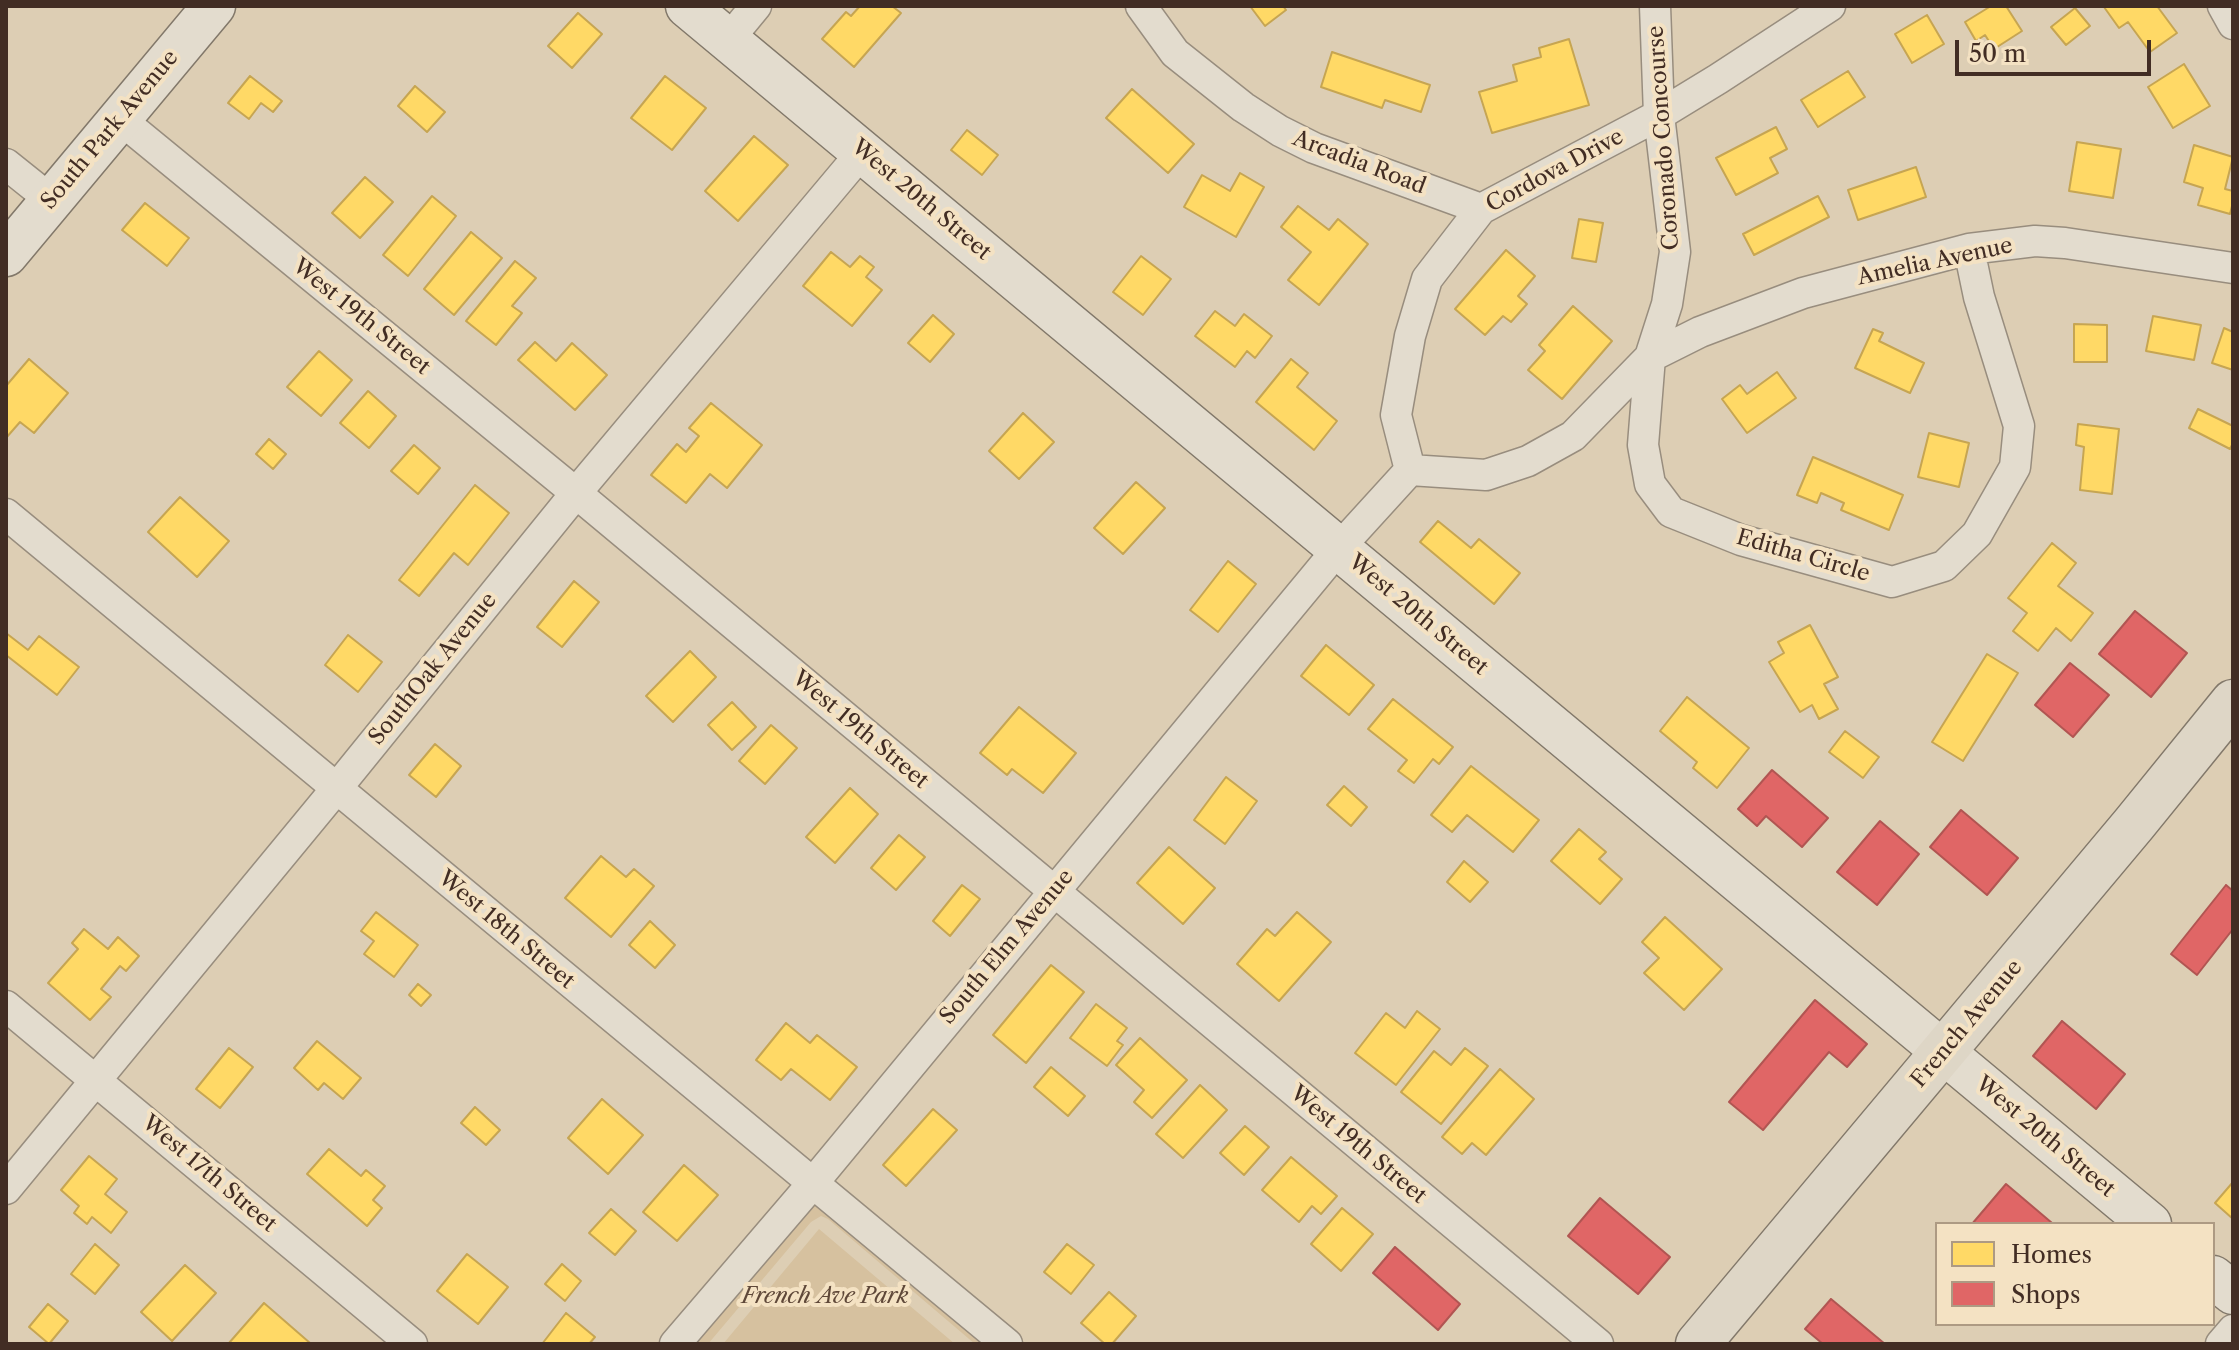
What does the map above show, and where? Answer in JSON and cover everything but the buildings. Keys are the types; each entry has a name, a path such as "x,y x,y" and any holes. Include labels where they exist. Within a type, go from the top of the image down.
{"main road":[{"name":"French Avenue","path":"1698,1344 2233,702"}],"street":[{"name":"South Park Avenue","path":"6,255 214,6"},
{"name":"West 20th Street","path":"687,6 2148,1222"},
{"path":"728,40 756,6"},
{"name":"Arcadia Road","path":"1141,6 1175,53 1232,99 1280,131 1314,148 1481,209"},
{"name":"Coronado Concourse","path":"1410,470 1486,475 1528,461 1573,436 1650,357 1667,304 1675,252 1659,115 1655,6"},
{"name":"Cordova Drive","path":"1410,470 1396,415 1410,336 1427,279 1481,209 1659,115 1830,6"},
{"path":"2223,6 2233,24"},
{"name":"West 19th Street","path":"120,119 576,493 1598,1344"},
{"name":"SouthOak Avenue","path":"6,1189 576,493 863,151"},
{"path":"6,164 51,200"},
{"name":"Amelia Avenue","path":"1650,357 1700,332 1803,293 1969,249 2050,242 2233,268"},
{"name":"Editha Circle","path":"1650,357 1643,445 1650,484 1671,512 1741,540 1892,582 1944,566 1977,534 2015,467 2019,426 1979,297 1969,249"},
{"path":"1338,549 1410,470"},
{"name":"West 18th Street","path":"6,514 1007,1344"},
{"name":"South Elm Avenue","path":"675,1344 813,1183 1338,549"},
{"name":"West 17th Street","path":"6,1006 412,1344"},
{"path":"2215,1279 2233,1293"},
{"path":"2221,1344 2233,1330"}],"green space":[{"path":"813,1203 984,1344 975,1344 821,1216 811,1222 708,1344 693,1344"},
{"name":"French Ave Park","path":"819,1229 955,1344 723,1344"}]}
